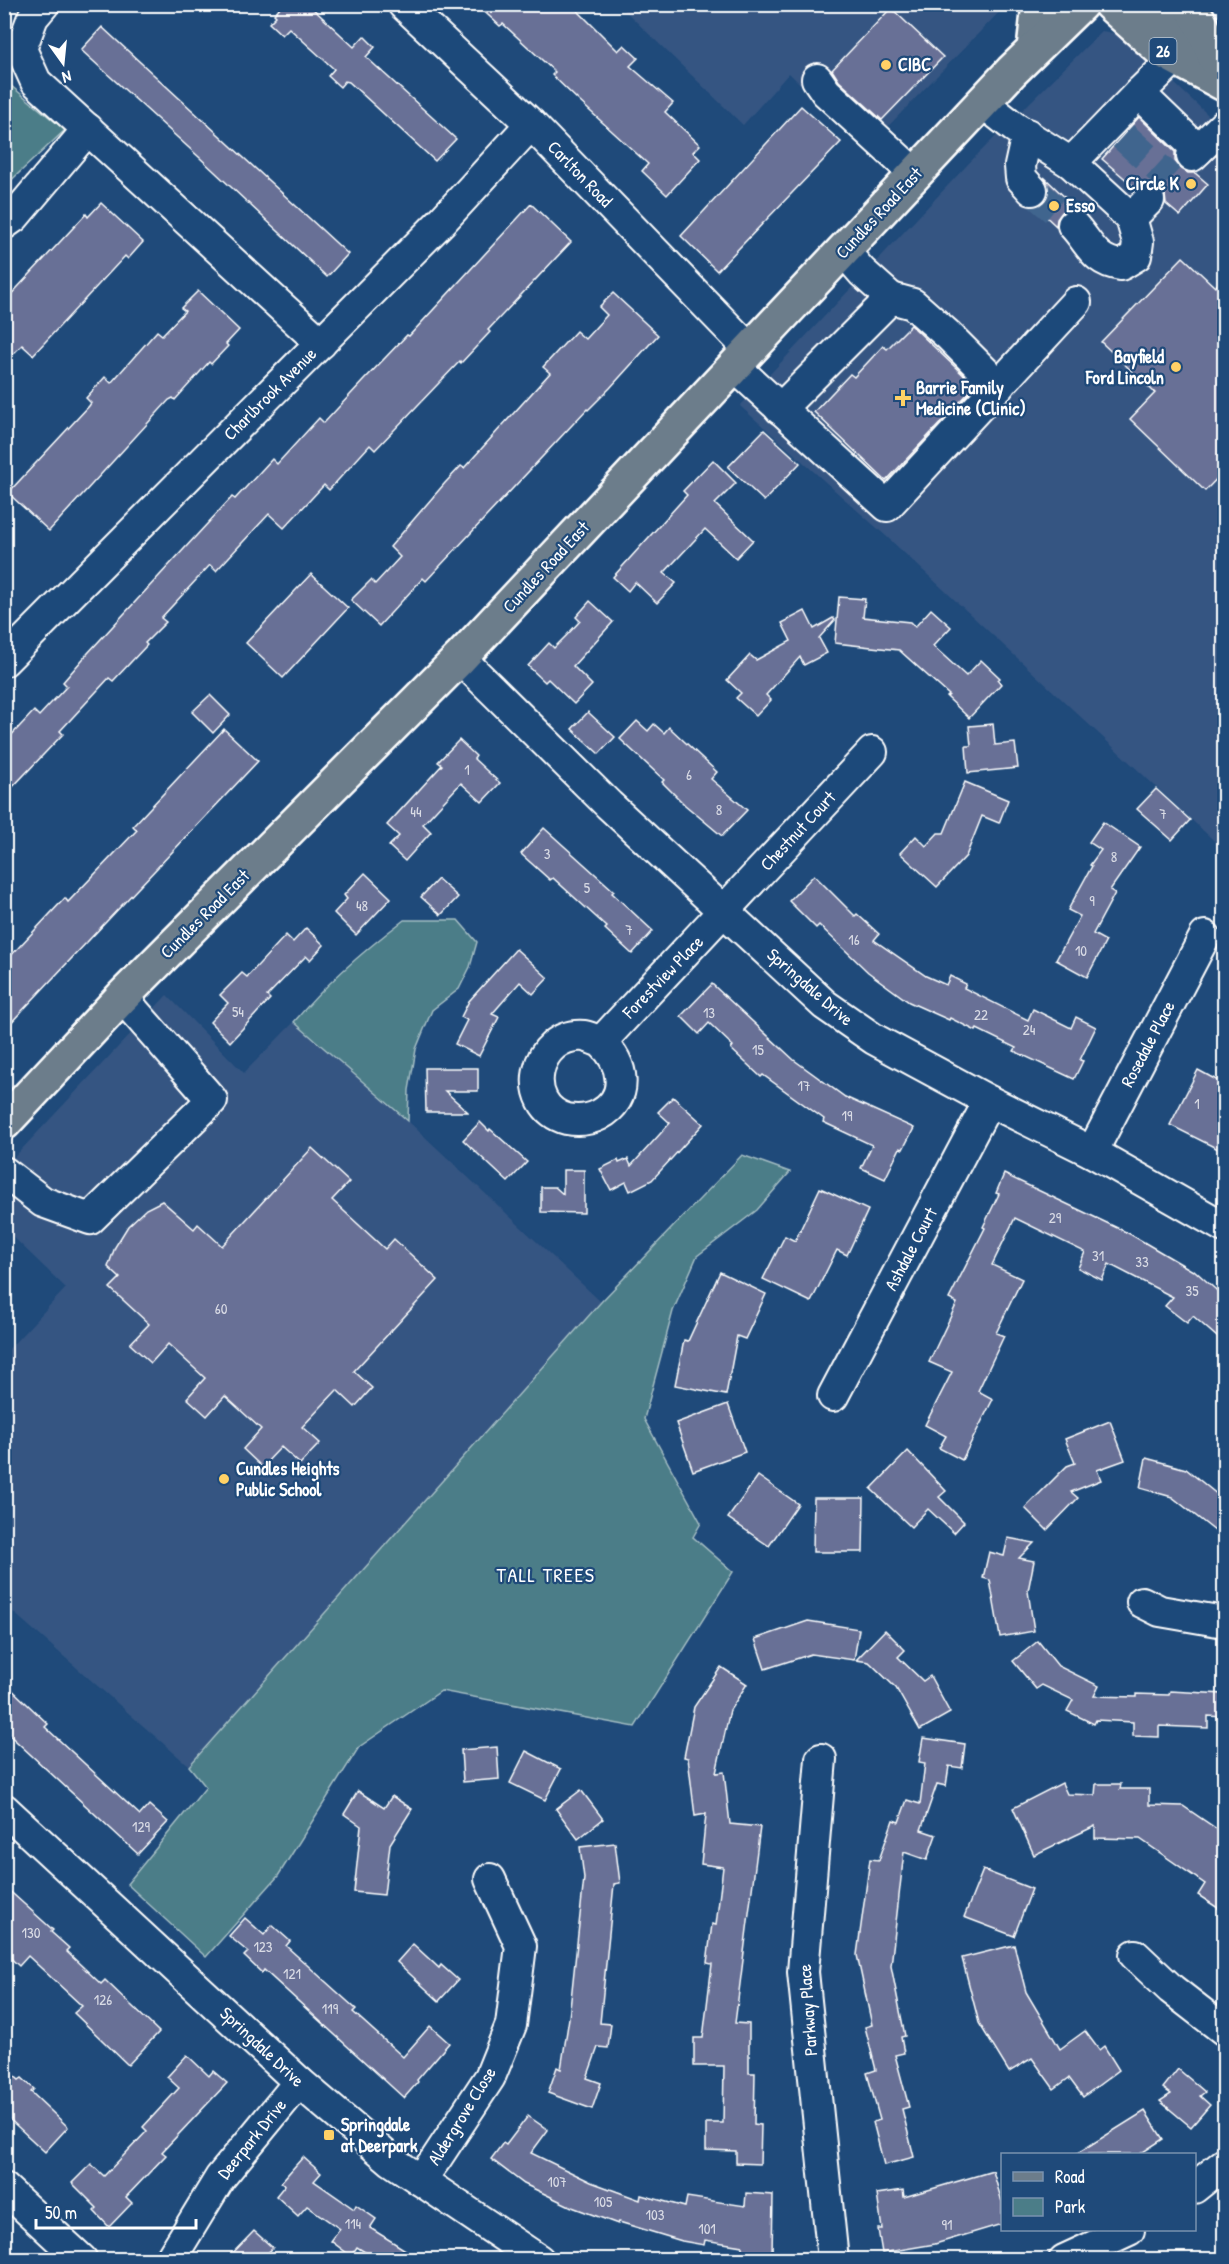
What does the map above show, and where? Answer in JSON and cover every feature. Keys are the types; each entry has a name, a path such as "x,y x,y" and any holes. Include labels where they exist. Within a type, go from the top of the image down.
{"main road":[{"path":"1034,49 1040,4"},
{"name":"Cundles Road East","path":"4,1123 122,997 460,658 982,102 1080,4"},
{"name":"26","path":"1110,4 1161,50 1224,83"},
{"name":"26","path":"1154,4 1224,83"},
{"path":"1190,4 1204,30 1224,83"}],"street":[{"path":"44,4 33,17 21,49 36,82 321,343"},
{"name":"Carlton Road","path":"403,4 531,124 742,358 780,409 887,506 999,386"},
{"path":"982,102 1081,172 1140,209 1136,256 1121,265 1108,264 1090,248 1079,232 1086,213 1081,172 1116,130 1138,93 1176,58"},
{"path":"817,79 826,92 915,174"},
{"path":"1138,93 1195,153 1224,125"},
{"name":"Charlbrook Avenue","path":"4,661 442,221 531,124"},
{"path":"4,224 14,217 88,129"},
{"path":"1027,134 1020,166 1021,178 1032,190"},
{"path":"843,250 862,272 891,298 913,304 999,386 1076,302"},
{"path":"780,409 891,298"},
{"name":"Springdale Drive","path":"460,658 609,805 825,1005 846,1021 874,1040 1092,1152 1224,1227"},
{"name":"Chestnut Court","path":"725,912 764,866 872,752"},
{"name":"Forestview Place","path":"601,1042 725,912"},
{"name":"Rosedale Place","path":"1092,1152 1204,936"},
{"path":"4,1172 43,1202 90,1219 212,1100 122,997"},
{"name":"Ashdale Court","path":"833,1396 989,1101"},
{"path":"1142,1602 1160,1611 1224,1622"},
{"name":"Parkway Place","path":"822,1759 803,1972 833,2259"},
{"name":"Springdale Drive","path":"4,1809 299,2082 392,2161 539,2259"},
{"name":"Aldergrove Close","path":"420,2180 490,2077 511,2025 520,1946 490,1879"},
{"path":"1136,1955 1171,1989 1224,2030"},
{"name":"Deerpark Drive","path":"170,2259 220,2178 299,2082"},
{"path":"1196,2186 1224,2164"},
{"path":"4,2188 82,2259"},
{"path":"1065,2259 1124,2231"}],"shaded area":[{"path":"619,5 1006,5 866,149 789,73 743,125"},
{"path":"1102,31 1123,35 1224,130 1224,850 886,536 740,406 970,162"},
{"name":"Cundles Heights Public School","path":"167,995 244,1073 294,1022 408,1121 601,1302 189,1766 5,1605 5,1353 66,1288 5,1229 5,1167"}],"green space":[{"path":"5,81 65,130 5,186"},
{"path":"404,920 458,920 477,942 470,967 459,989 432,1010 416,1049 409,1090 408,1121 294,1022 346,968"},
{"path":"742,1155 790,1172 757,1210 697,1256 673,1311 644,1419 701,1523 693,1537 733,1572 635,1727 441,1691 359,1747 278,1876 206,1957 127,1884 206,1787 189,1766 601,1302"}],"building":[{"path":"283,4 308,4 354,47 364,36 375,47 366,57 456,139 435,161 349,82 345,81 340,87 328,76 334,69 289,28 282,35 269,23"},
{"path":"476,4 571,4 618,51 624,45 638,58 630,66 673,103 665,112 700,145 693,152 700,159 667,195 642,171 648,164 552,75 555,72 503,24 500,26"},
{"name":"CIBC","path":"891,8 943,57 882,120 839,81 832,70"},
{"path":"102,27 348,254 327,277 81,50"},
{"path":"801,106 841,142 717,271 681,236"},
{"path":"1139,117 1175,152 1175,161 1180,168 1188,173 1195,173 1208,184 1180,216 1166,204 1161,187 1153,183 1145,183 1136,188 1102,159"},
{"path":"1044,177 1077,209 1069,208 1062,212 1057,219 1056,226 1036,207 1049,195 1049,186"},
{"path":"101,203 143,242 128,259 125,256 33,355 22,345 4,363 4,302 86,214 88,217"},
{"path":"531,204 571,242 488,330 490,332 461,363 460,361 375,450 370,445 329,490 324,485 284,528 269,514 216,571 210,565 161,618 166,622 145,643 147,645 113,681 109,678 60,731 63,734 4,796 4,743 34,711 39,716 67,686 63,682 88,653 232,497 235,499 272,459 277,464 319,418 324,423 407,335 409,336"},
{"name":"Bayfield Ford Lincoln","path":"1183,257 1215,287 1224,278 1224,471 1205,491 1130,419 1155,393 1101,342"},
{"path":"198,291 239,330 211,364 209,362 175,400 173,398 169,400 49,531 8,493 89,406 91,403 86,398 105,377 111,383 157,331 162,335 185,311 181,308"},
{"path":"613,293 658,335 426,581 423,578 379,626 351,600 371,580 375,584 400,557 390,547 445,483 461,466 464,468 550,373 543,367 576,331 585,339 607,315 599,307"},
{"name":"Barrie Family Medicine (Clinic)","path":"911,325 975,386 886,481 814,412 850,374 854,377 883,346 887,349"},
{"path":"764,430 800,463 764,501 728,467"},
{"path":"713,460 736,483 715,504 753,540 736,558 705,529 664,573 676,583 657,603 635,582 628,591 613,577 687,495 683,491"},
{"path":"311,574 348,608 283,678 246,643"},
{"path":"839,597 865,599 863,617 910,622 915,627 931,609 951,627 933,646 966,676 981,660 1000,678 998,680 1001,684 969,718 947,697 949,695 899,650 835,643"},
{"path":"590,601 613,622 573,666 592,685 574,704 548,679 545,682 528,666 549,643 554,648 567,635 580,621 576,617"},
{"path":"805,611 814,629 833,618 835,620 819,638 827,653 804,665 800,657 766,695 771,700 756,716 736,698 741,693 727,680 750,655 756,660 791,641 782,623"},
{"path":"210,695 230,715 213,733 192,712"},
{"path":"588,712 615,737 599,754 572,729"},
{"path":"637,721 648,731 654,724 664,733 669,727 717,772 711,779 747,810 722,836 685,805 662,782 664,780 620,739"},
{"path":"993,724 995,745 1015,743 1018,768 968,773 966,746 971,746 969,726"},
{"path":"224,729 258,761 4,1030 4,963 65,898 68,902 137,830 133,826"},
{"path":"459,740 476,756 474,759 500,783 482,802 461,783 423,824 431,832 405,861 389,846 399,836 387,825 442,765 438,762"},
{"path":"965,782 1008,800 999,823 982,816 966,856 937,887 900,853 916,836 926,846 938,833 944,833"},
{"path":"1156,789 1190,820 1172,840 1137,809"},
{"path":"1103,822 1140,847 1110,890 1115,893 1093,934 1106,941 1087,977 1056,960 1080,916 1068,910 1092,866 1090,865 1101,850 1089,842"},
{"path":"544,828 614,891 612,893 653,931 632,954 605,929 607,927 553,878 550,880 521,854"},
{"path":"365,873 391,898 356,935 334,913 347,899 344,895"},
{"path":"814,875 855,916 857,914 879,934 874,940 926,976 946,985 950,976 966,984 964,988 1028,1020 1033,1009 1071,1028 1076,1017 1096,1027 1080,1060 1083,1061 1074,1079 1014,1051 1016,1048 977,1029 976,1031 909,1002 868,972 819,925 816,928 789,901"},
{"path":"438,879 458,897 441,915 421,897"},
{"path":"306,928 324,945 310,960 306,956 267,996 270,999 230,1042 210,1022 228,1003 220,995 242,973 247,977 286,935 293,942"},
{"path":"516,949 548,978 533,994 520,982 492,1014 499,1017 479,1056 455,1044 467,1020 461,1017 469,1001"},
{"path":"712,984 794,1060 845,1097 914,1128 903,1149 900,1148 885,1179 861,1168 872,1145 823,1122 824,1119 763,1075 761,1077 731,1049 733,1046 709,1023 699,1034 681,1016"},
{"path":"425,1068 478,1068 478,1091 445,1091 468,1112 426,1112"},
{"path":"1198,1070 1224,1084 1224,1152 1170,1125"},
{"path":"673,1097 703,1124 652,1180 630,1191 626,1182 611,1190 600,1169 618,1160 619,1163 628,1159 631,1166 670,1123 658,1112"},
{"path":"480,1122 527,1162 508,1182 463,1140"},
{"path":"312,1148 349,1182 332,1200 385,1249 394,1239 438,1280 354,1371 372,1388 355,1407 337,1390 302,1427 320,1443 300,1464 281,1447 262,1467 243,1449 261,1429 225,1396 207,1416 187,1398 205,1378 168,1344 151,1363 130,1344 149,1324 110,1288 120,1278 108,1267 115,1247 128,1226 146,1209 162,1201 194,1229 198,1224 222,1246"},
{"path":"563,1170 584,1170 584,1213 541,1212 541,1187 555,1187 563,1194"},
{"path":"1004,1174 1130,1234 1194,1270 1224,1297 1224,1343 1193,1316 1187,1323 1165,1306 1173,1297 1109,1264 1102,1280 1078,1268 1085,1252 1015,1218 992,1265 1022,1279 996,1333 1004,1336 978,1391 993,1399 962,1460 939,1448 946,1436 925,1425 952,1372 929,1362 957,1303 949,1299 985,1228 983,1227 999,1194 996,1193"},
{"path":"820,1188 868,1210 847,1255 837,1250 811,1302 763,1279 785,1236 795,1241"},
{"path":"720,1272 766,1294 745,1339 737,1336 726,1395 675,1385 684,1340 688,1341"},
{"path":"728,1404 745,1452 693,1471 676,1423"},
{"path":"1110,1421 1125,1460 1097,1470 1101,1480 1071,1492 1078,1498 1047,1530 1025,1508 1067,1466 1075,1463 1065,1439"},
{"path":"908,1451 946,1491 939,1497 964,1522 954,1533 928,1509 911,1527 871,1489"},
{"path":"1146,1458 1186,1469 1224,1500 1224,1519 1215,1531 1172,1497 1140,1488"},
{"path":"758,1476 798,1504 769,1546 728,1518"},
{"path":"814,1498 864,1498 863,1552 813,1552"},
{"path":"1008,1538 1034,1543 1019,1558 1034,1561 1028,1591 1034,1631 1000,1637 990,1580 983,1578 989,1552 1004,1556"},
{"path":"808,1621 859,1629 854,1660 811,1654 765,1669 755,1639"},
{"path":"885,1630 905,1650 898,1657 923,1681 930,1676 950,1713 920,1730 896,1688 869,1662 856,1660"},
{"path":"1038,1641 1058,1666 1099,1686 1094,1696 1169,1695 1170,1691 1224,1694 1224,1717 1208,1716 1208,1728 1159,1726 1159,1737 1133,1736 1133,1722 1096,1720 1094,1724 1067,1711 1073,1700 1042,1685 1036,1689 1013,1661"},
{"path":"721,1667 747,1684 730,1710 716,1773 724,1772 730,1824 760,1827 735,2023 749,2024 749,2073 755,2073 754,2124 761,2125 760,2164 736,2163 736,2151 706,2150 706,2123 723,2123 724,2066 694,2066 694,2038 703,2038 712,1964 707,1963 712,1924 716,1925 723,1867 701,1864 706,1814 695,1816 688,1758 684,1757 694,1707"},
{"path":"4,1682 48,1724 45,1727 140,1815 149,1805 168,1822 138,1854 4,1730"},
{"path":"923,1738 965,1744 962,1768 949,1766 946,1786 937,1784 921,1830 936,1835 927,1860 904,1852 891,1966 905,2036 901,2037 904,2053 895,2055 909,2107 902,2109 914,2157 884,2165 873,2122 880,2120 867,2073 876,2070 865,2027 872,2025 857,1955 870,1859 879,1860 893,1820 899,1822 907,1800 920,1804 925,1763 919,1762"},
{"path":"497,1747 499,1779 463,1782 461,1750"},
{"path":"526,1751 561,1769 545,1800 510,1783"},
{"path":"1062,1783 1067,1794 1095,1795 1096,1784 1121,1784 1120,1789 1149,1789 1149,1805 1183,1806 1224,1834 1224,1912 1198,1895 1205,1884 1140,1839 1095,1838 1095,1826 1034,1855 1013,1808"},
{"path":"581,1790 603,1819 578,1839 556,1809"},
{"path":"358,1791 384,1808 392,1796 412,1809 390,1844 384,1895 354,1892 361,1826 344,1814"},
{"path":"615,1843 620,1883 614,1884 600,2023 611,2024 608,2048 598,2047 587,2078 601,2083 592,2109 548,2093 557,2067 561,2069 569,2018 584,1878 580,1847"},
{"path":"983,1870 1032,1889 1014,1936 964,1917"},
{"path":"4,1886 53,1930 51,1932 69,1948 66,1951 101,1984 105,1980 159,2032 128,2065 74,2013 82,2006 28,1956 19,1966 4,1952"},
{"path":"245,1918 264,1935 272,1925 290,1941 286,1946 356,2009 353,2012 403,2057 430,2026 449,2043 404,2098 264,1970 262,1973 244,1956 248,1952 229,1936"},
{"path":"413,1944 439,1968 441,1965 458,1980 439,2001 397,1962"},
{"path":"1014,1945 1026,1992 1060,2049 1085,2031 1099,2050 1104,2046 1119,2070 1083,2097 1069,2078 1054,2089 1032,2058 1009,2072 979,2023 962,1958"},
{"path":"187,2055 209,2076 213,2071 227,2083 162,2152 166,2155 126,2197 132,2203 109,2227 94,2211 97,2208 72,2183 91,2164 104,2176 147,2131 143,2127 179,2088 167,2077"},
{"path":"4,2067 34,2089 31,2092 68,2127 45,2152 4,2114"},
{"path":"1178,2069 1205,2092 1200,2096 1210,2105 1191,2127 1160,2101 1171,2094 1163,2088"},
{"path":"1145,2111 1163,2139 1142,2153 1078,2153"},
{"path":"528,2116 548,2130 531,2153 591,2182 640,2200 641,2195 685,2207 687,2197 745,2206 746,2193 773,2195 772,2255 742,2253 742,2246 705,2240 704,2245 682,2241 619,2222 618,2224 572,2207 524,2184 491,2159 503,2143 506,2145"},
{"path":"303,2157 321,2173 314,2181 354,2209 356,2205 376,2219 370,2228 420,2259 376,2259 357,2247 351,2256 331,2241 340,2229 307,2206 298,2216 276,2196 285,2185 281,2182"},
{"path":"993,2171 1001,2199 1001,2224 935,2244 882,2253 878,2229 882,2229 877,2194 903,2190 904,2197"},
{"path":"254,2231 273,2248 261,2259 227,2259"}],"tunnel":[{"path":"1123,136 1170,179"},
{"path":"1032,190 1073,225"}],"place":[{"name":"CIBC","path":"886,65"},
{"name":"Circle K","path":"1191,184"},
{"name":"Esso","path":"1054,206"},
{"name":"Bayfield Ford Lincoln","path":"1176,367"},
{"name":"Barrie Family Medicine (Clinic)","path":"903,398"},
{"name":"Cundles Heights Public School","path":"224,1479"},
{"name":"Springdale at Deerpark","path":"329,2135"}],"district":[{"name":"TALL TREES","path":"546,1575"}]}
